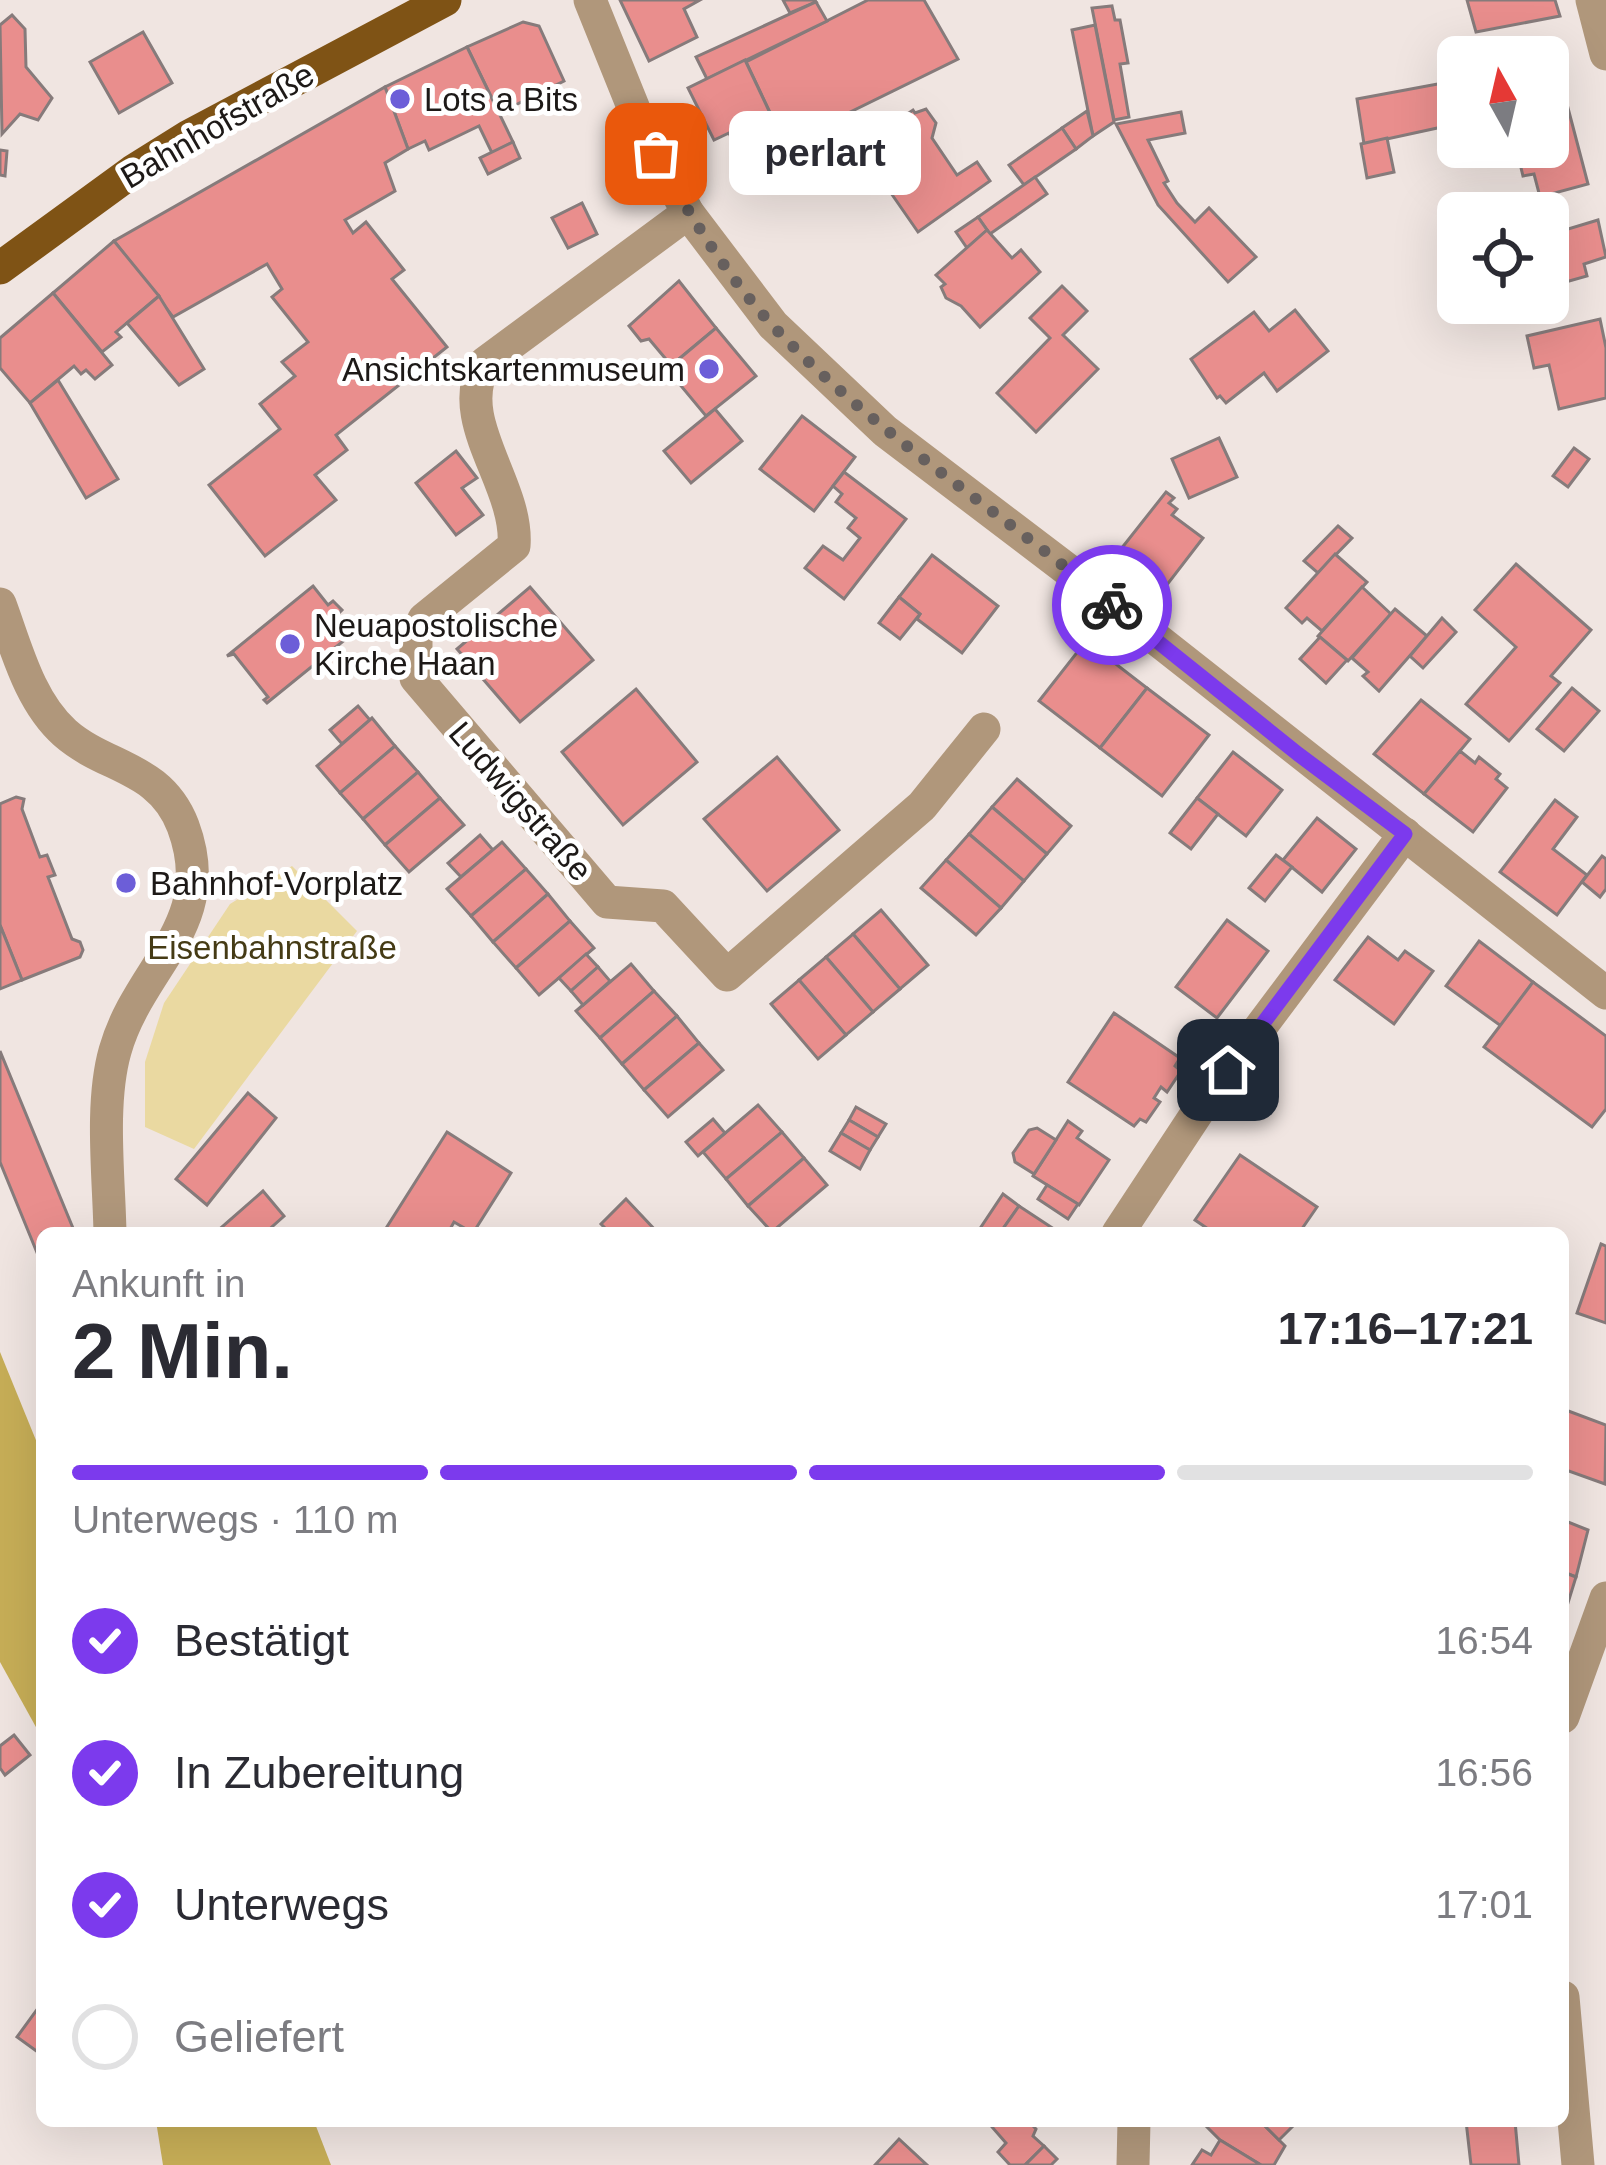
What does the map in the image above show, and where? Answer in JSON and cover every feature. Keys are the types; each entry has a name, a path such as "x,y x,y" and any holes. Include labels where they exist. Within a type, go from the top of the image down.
{"main road":[{"name":"Bahnhofstraße","path":"0,268 133,170 189,136 445,0"}],"street":[{"path":"590,0 640,124 688,213 772,326 885,431 1606,993"},
{"path":"1592,0 1606,54"},
{"name":"Ludwigstraße","path":"688,213 484,362 473,383 473,404 516,521 514,546 424,619 416,638 416,678 608,902 664,906 727,975 922,806 984,729"},
{"path":"0,604 49,716 80,744 118,761 167,796 191,858 193,892 183,928 137,995 114,1053 108,1151 110,1227"},
{"path":"1122,1227 1203,1104 1405,834"},
{"path":"1569,1700 1606,1598"},
{"path":"1569,2064 1578,2165"},
{"path":"1132,2165 1134,2127"}],"green space":[{"name":"Eisenbahnstraße","path":"292,866 357,931 194,1149 145,1127 145,1062 164,1003 230,904"}],"shaded area":[{"path":"0,1352 36,1440 36,1727 0,1662"},
{"path":"157,2127 316,2127 331,2165 163,2165"}],"building":[{"path":"620,0 700,0 684,9 697,37 649,61"},
{"path":"783,0 814,0 816,2 790,13"},
{"path":"868,0 924,0 958,59 785,144 746,62"},
{"path":"1467,0 1555,0 1560,16 1476,32"},
{"path":"816,2 827,21 707,79 696,57"},
{"path":"1112,6 1115,20 1120,20 1128,63 1120,64 1129,117 1114,120 1092,8"},
{"path":"12,15 25,29 26,67 52,98 38,120 20,114 2,134 0,25"},
{"path":"523,22 539,26 564,81 499,113 467,47"},
{"path":"1095,25 1114,122 1093,136 1072,30"},
{"path":"143,32 172,83 119,113 90,62"},
{"path":"467,47 513,142 492,153 479,126 429,150 425,141 408,149 385,87"},
{"path":"745,60 770,113 755,120 759,129 733,142 729,133 714,140 688,88"},
{"path":"1437,84 1437,128 1364,144 1357,99"},
{"path":"385,87 408,149 385,163 395,191 345,220 353,233 366,222 404,270 392,279 447,347 336,435 347,450 315,475 336,500 265,556 209,485 280,429 260,404 295,376 282,362 308,342 272,297 282,289 267,264 173,317 114,241"},
{"path":"926,109 936,123 932,138 957,175 977,162 990,181 918,232 859,147 913,110"},
{"path":"1087,111 1093,136 1076,149 1062,128"},
{"path":"1181,112 1185,133 1148,140 1177,203 1195,222 1209,208 1256,257 1228,282 1158,205 1116,124"},
{"path":"1569,112 1588,184 1539,192 1534,174 1523,176 1521,168 1569,168"},
{"path":"1062,128 1076,149 1024,185 1009,165"},
{"path":"1387,138 1394,172 1367,178 1361,144"},
{"path":"513,142 520,158 488,174 480,158"},
{"path":"0,150 7,151 5,176 0,175"},
{"path":"1035,177 1047,194 990,234 978,217"},
{"path":"582,203 597,234 568,248 552,218"},
{"path":"978,217 987,230 967,248 956,232"},
{"path":"1598,220 1606,257 1584,264 1587,276 1569,281 1569,229"},
{"path":"987,230 1012,258 1021,250 1040,272 980,327 961,306 946,298 941,287 945,284 936,275"},
{"path":"114,241 159,296 116,332 121,337 102,352 53,293"},
{"path":"679,281 716,328 667,369 670,364 649,339 641,341 629,326"},
{"path":"1062,286 1087,311 1063,335 1098,369 1036,432 997,393 1050,338 1030,318"},
{"path":"53,293 112,365 95,379 74,366 30,403 0,368 0,338"},
{"path":"159,296 204,369 179,385 127,323"},
{"path":"1295,310 1328,351 1277,391 1264,373 1226,403 1217,398 1191,359 1254,312 1269,331"},
{"path":"1600,319 1606,348 1606,398 1559,409 1549,365 1534,368 1527,336"},
{"path":"716,328 756,376 706,416 667,369"},
{"path":"58,380 118,479 86,498 30,403"},
{"path":"715,409 742,441 691,483 664,451"},
{"path":"802,416 855,457 814,511 760,469"},
{"path":"1219,438 1237,477 1189,498 1172,459"},
{"path":"1574,448 1589,459 1568,487 1553,476"},
{"path":"456,451 477,478 462,488 483,515 456,535 416,483"},
{"path":"844,472 906,519 844,599 805,568 823,546 843,560 860,538 848,528 856,518 836,502 842,494 833,486"},
{"path":"1166,492 1177,509 1172,515 1203,538 1163,590 1117,554"},
{"path":"1338,526 1352,538 1318,573 1304,561"},
{"path":"1335,554 1367,582 1322,631 1307,618 1302,623 1286,608"},
{"path":"932,555 998,606 962,653 917,619 920,614 899,597"},
{"path":"1516,564 1591,630 1551,676 1560,683 1509,741 1466,704 1516,647 1475,610"},
{"name":"Neuapostolische Kirche Haan","path":"313,586 328,605 333,601 342,610 337,615 352,634 267,703 268,697 234,654 227,656"},
{"path":"530,587 593,660 520,722 457,649"},
{"path":"1362,587 1391,614 1348,661 1318,636"},
{"path":"899,597 920,614 900,639 879,623"},
{"path":"1395,609 1427,636 1379,691 1352,658"},
{"path":"1442,618 1456,632 1423,668 1410,656"},
{"path":"1320,637 1347,660 1326,683 1300,659"},
{"path":"1086,641 1147,688 1100,748 1039,701"},
{"path":"1147,688 1209,735 1162,796 1100,748"},
{"path":"1572,688 1599,711 1564,751 1537,729"},
{"path":"636,689 697,762 623,825 562,752"},
{"path":"1421,700 1470,739 1424,794 1374,754"},
{"path":"358,706 370,720 342,744 330,730"},
{"path":"372,718 395,746 340,793 317,766"},
{"path":"395,746 418,772 363,819 340,793"},
{"path":"1460,751 1475,763 1479,757 1500,774 1496,779 1507,788 1473,832 1424,794"},
{"path":"1233,752 1282,790 1246,836 1197,798"},
{"path":"777,757 839,830 767,891 704,819"},
{"path":"418,772 440,798 385,845 363,819"},
{"path":"1017,779 1071,826 1047,854 992,807"},
{"path":"440,798 464,825 409,872 385,845"},
{"path":"1197,798 1218,814 1191,849 1170,833"},
{"path":"24,799 22,809 40,857 47,855 55,875 48,877 72,939 83,950 80,957 22,980 0,925 0,804"},
{"path":"1555,800 1577,817 1553,849 1587,875 1557,915 1500,872"},
{"path":"992,807 1047,854 1024,881 969,834"},
{"path":"1317,818 1356,849 1322,892 1283,860"},
{"path":"969,834 1024,881 1001,908 946,860"},
{"path":"480,835 493,850 461,877 448,863"},
{"path":"502,842 526,869 471,916 447,889"},
{"path":"1276,855 1292,867 1265,901 1249,888"},
{"path":"1602,856 1606,859 1606,889 1600,897 1582,882"},
{"path":"946,860 1001,908 976,935 921,888"},
{"path":"526,869 548,894 493,942 471,916"},
{"path":"548,894 570,921 516,968 493,942"},
{"path":"881,910 928,965 900,989 853,934"},
{"path":"1227,920 1268,951 1217,1018 1176,987"},
{"path":"570,921 594,948 539,995 516,968"},
{"path":"0,925 22,980 0,989"},
{"path":"853,934 900,989 873,1012 826,957"},
{"path":"1368,937 1398,960 1405,951 1433,971 1394,1024 1335,980"},
{"path":"1479,941 1533,982 1501,1026 1446,986"},
{"path":"586,954 598,967 571,991 559,978"},
{"path":"826,957 873,1012 846,1035 799,980"},
{"path":"631,964 654,991 600,1038 576,1011"},
{"path":"598,967 610,981 583,1005 571,991"},
{"path":"799,980 846,1035 818,1059 771,1004"},
{"path":"1533,982 1606,1036 1606,1109 1592,1127 1484,1047"},
{"path":"654,991 677,1016 622,1064 600,1038"},
{"path":"1114,1013 1180,1058 1175,1066 1181,1071 1167,1092 1161,1087 1154,1098 1160,1102 1146,1122 1140,1119 1134,1126 1068,1082"},
{"path":"677,1016 699,1043 644,1090 622,1064"},
{"path":"699,1043 723,1070 668,1117 644,1090"},
{"path":"0,1051 73,1227 36,1227 36,1250 0,1162"},
{"path":"248,1093 276,1118 207,1205 176,1179"},
{"path":"758,1105 782,1132 726,1179 703,1152"},
{"path":"856,1107 886,1124 878,1137 849,1120"},
{"path":"713,1119 725,1133 698,1156 686,1142"},
{"path":"849,1120 878,1137 870,1150 841,1133"},
{"path":"1068,1121 1082,1131 1077,1138 1109,1160 1079,1205 1033,1176"},
{"path":"1037,1128 1056,1140 1034,1174 1015,1162 1013,1153 1029,1130"},
{"path":"447,1132 511,1173 477,1227 454,1222 451,1227 387,1227"},
{"path":"782,1132 804,1158 748,1206 726,1179"},
{"path":"841,1133 870,1150 860,1169 830,1151"},
{"path":"1240,1155 1317,1207 1303,1227 1205,1227 1195,1220"},
{"path":"804,1158 827,1185 778,1227 767,1227 748,1206"},
{"path":"1047,1185 1078,1204 1068,1219 1038,1199"},
{"path":"263,1191 284,1216 272,1227 222,1227"},
{"path":"1003,1194 1019,1206 1004,1227 981,1227"},
{"path":"626,1199 652,1227 604,1227 601,1224"},
{"path":"1019,1206 1051,1227 1004,1227"},
{"path":"1601,1244 1606,1246 1606,1323 1577,1313"},
{"path":"1569,1411 1606,1425 1605,1484 1569,1471"},
{"path":"1569,1522 1588,1530 1576,1577 1569,1574"},
{"path":"14,1735 30,1755 5,1775 0,1768 0,1746"},
{"path":"36,2011 36,2051 17,2037"},
{"path":"992,2127 1034,2127 1033,2136 1044,2146 1025,2165 1010,2165 998,2152 1006,2143"},
{"path":"1207,2127 1266,2127 1285,2146 1274,2165 1261,2165"},
{"path":"1266,2127 1292,2127 1279,2140"},
{"path":"1467,2127 1516,2127 1519,2165 1471,2165"},
{"path":"899,2139 927,2165 875,2165"},
{"path":"1220,2140 1261,2165 1192,2165 1202,2150 1211,2155"},
{"path":"1044,2146 1057,2159 1051,2165 1025,2165"}],"way so far":[{"path":"656,154 688,213 772,326 885,431 1112,605"}],"place":[{"name":"Lots a Bits","path":"400,99"},
{"name":"perlart","path":"656,154"},
{"name":"Ansichtskartenmuseum","path":"709,369"},
{"name":"Neuapostolische Kirche Haan","path":"290,644"},
{"name":"Bahnhof-Vorplatz","path":"126,883"}],"route":[{"path":"1112,605 1405,834 1228,1070"}]}
